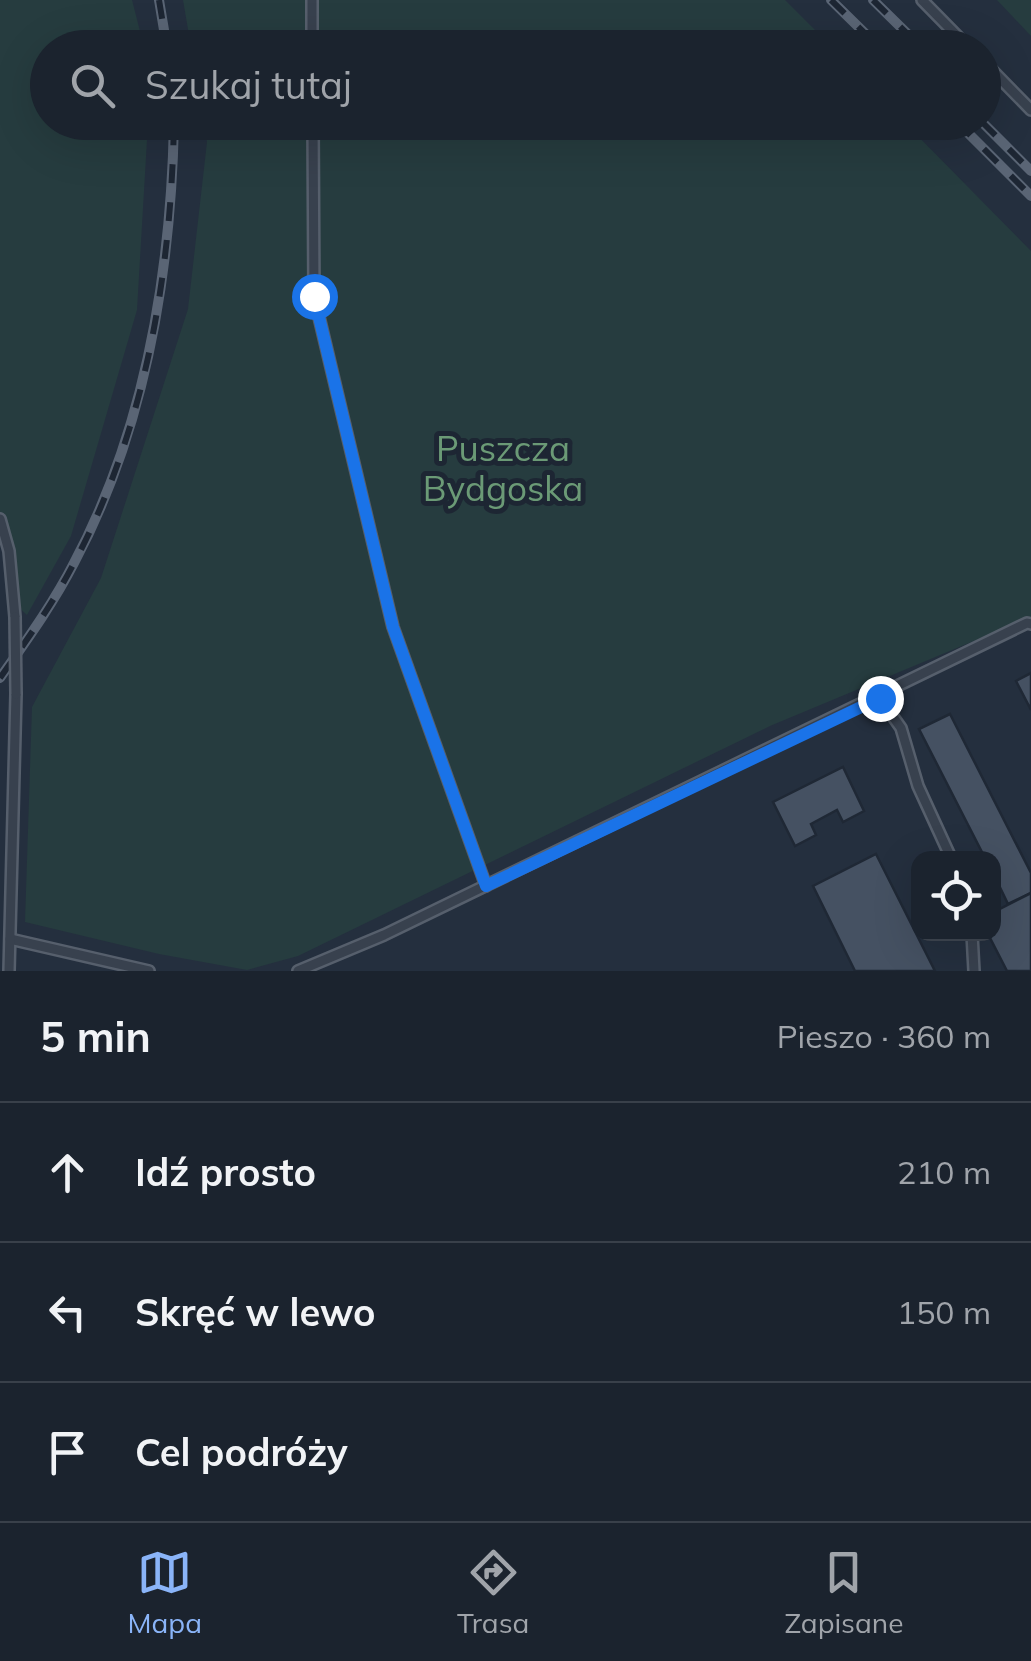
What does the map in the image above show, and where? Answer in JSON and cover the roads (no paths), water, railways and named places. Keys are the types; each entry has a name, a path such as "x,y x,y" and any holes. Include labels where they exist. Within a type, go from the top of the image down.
{"lane":[{"path":"312,0 312,30"},
{"path":"922,0 951,30"},
{"path":"1001,79 1031,110"},
{"path":"313,140 314,296 393,627 486,886"},
{"path":"0,520 9,550 15,617 10,971"},
{"path":"298,971 486,886 1030,623"},
{"path":"880,698 901,728 918,786 948,851"},
{"path":"10,939 149,971"},
{"path":"972,941 974,971"}],"railway":[{"path":"159,0 164,30"},
{"path":"831,0 862,30"},
{"path":"873,0 904,30"},
{"path":"0,678 66,578 120,459 150,349 160,293 173,140"},
{"path":"975,140 1031,196"},
{"path":"1000,140 1031,171"}],"park label":[{"name":"Puszcza Bydgoska","path":"503,469"}]}
